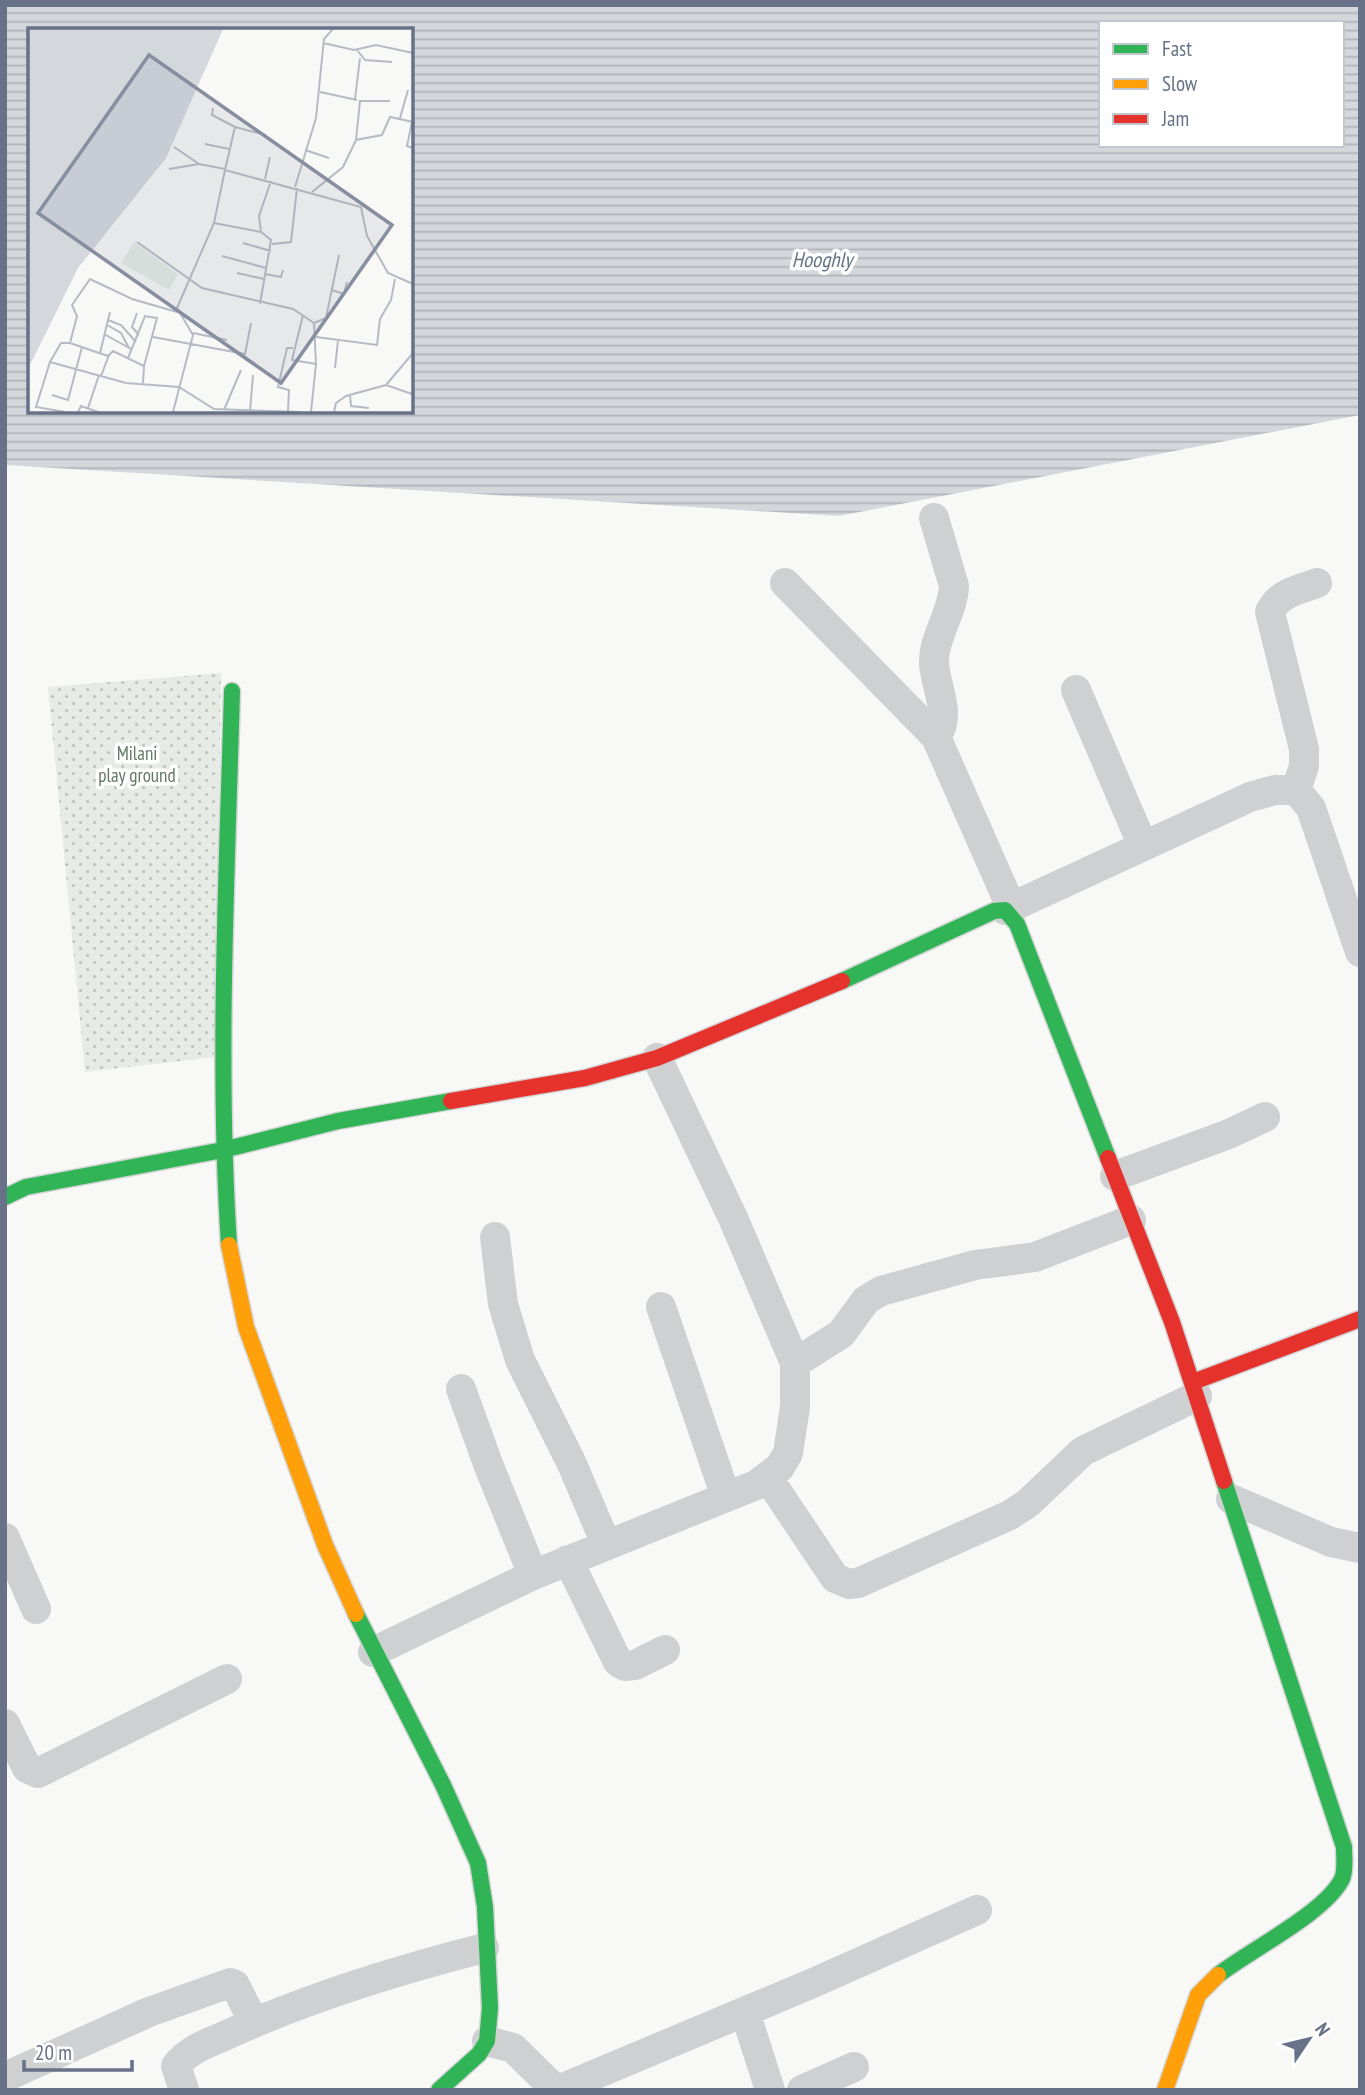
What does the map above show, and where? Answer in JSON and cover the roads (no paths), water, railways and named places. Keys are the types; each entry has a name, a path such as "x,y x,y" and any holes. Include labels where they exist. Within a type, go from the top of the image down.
{"street":[{"path":"934,519 954,586 953,597 935,649 934,666 944,720 936,737"},
{"path":"785,583 936,737 1017,925 1195,1389 1344,1847 1344,1876 1336,1889 1300,1919 1220,1973 1198,1995 1165,2090"},
{"path":"1296,790 1304,766 1304,749 1270,612 1274,603 1284,595 1317,583"},
{"path":"1076,690 1143,846"},
{"path":"232,691 225,880 223,1150 230,1253 246,1327 325,1545 373,1652 468,1836 478,1863 483,1896 484,1948 490,2008 487,2041 479,2054 439,2090"},
{"path":"5,1197 26,1187 223,1150 338,1121 585,1078 657,1058 852,976 994,911 1008,908 1250,797 1275,790 1296,790"},
{"path":"1296,790 1311,808 1360,952"},
{"path":"373,1652 533,1575 768,1478 780,1467 791,1441 795,1406 795,1363 733,1218 657,1058"},
{"path":"1115,1176 1229,1134 1265,1117"},
{"path":"795,1363 841,1334 866,1300 881,1291 975,1265 1035,1257 1131,1220"},
{"path":"495,1237 503,1304 516,1350 572,1464 606,1544"},
{"path":"661,1307 726,1497"},
{"path":"768,1478 835,1578 849,1584 858,1583 1010,1515 1028,1503 1083,1451 1195,1389 1360,1319"},
{"path":"461,1389 533,1575"},
{"path":"1231,1499 1331,1542 1360,1548"},
{"path":"5,1538 36,1609"},
{"path":"568,1560 618,1662 625,1666 635,1665 665,1650"},
{"path":"5,1724 27,1768 38,1773 227,1679"},
{"path":"487,2041 513,2048 557,2090 745,2012 977,1910"},
{"path":"184,2090 176,2070 185,2056 254,2023 370,1979 484,1948"},
{"path":"5,2077 149,2012 230,1983 235,1985 254,2023"},
{"path":"745,2012 770,2090"},
{"path":"802,2090 854,2067"}],"water":[{"name":"Hooghly","path":"5,5 1360,5 1360,415 839,516 5,465"}],"park label":[{"name":"Milani play ground","path":"137,764"}]}
